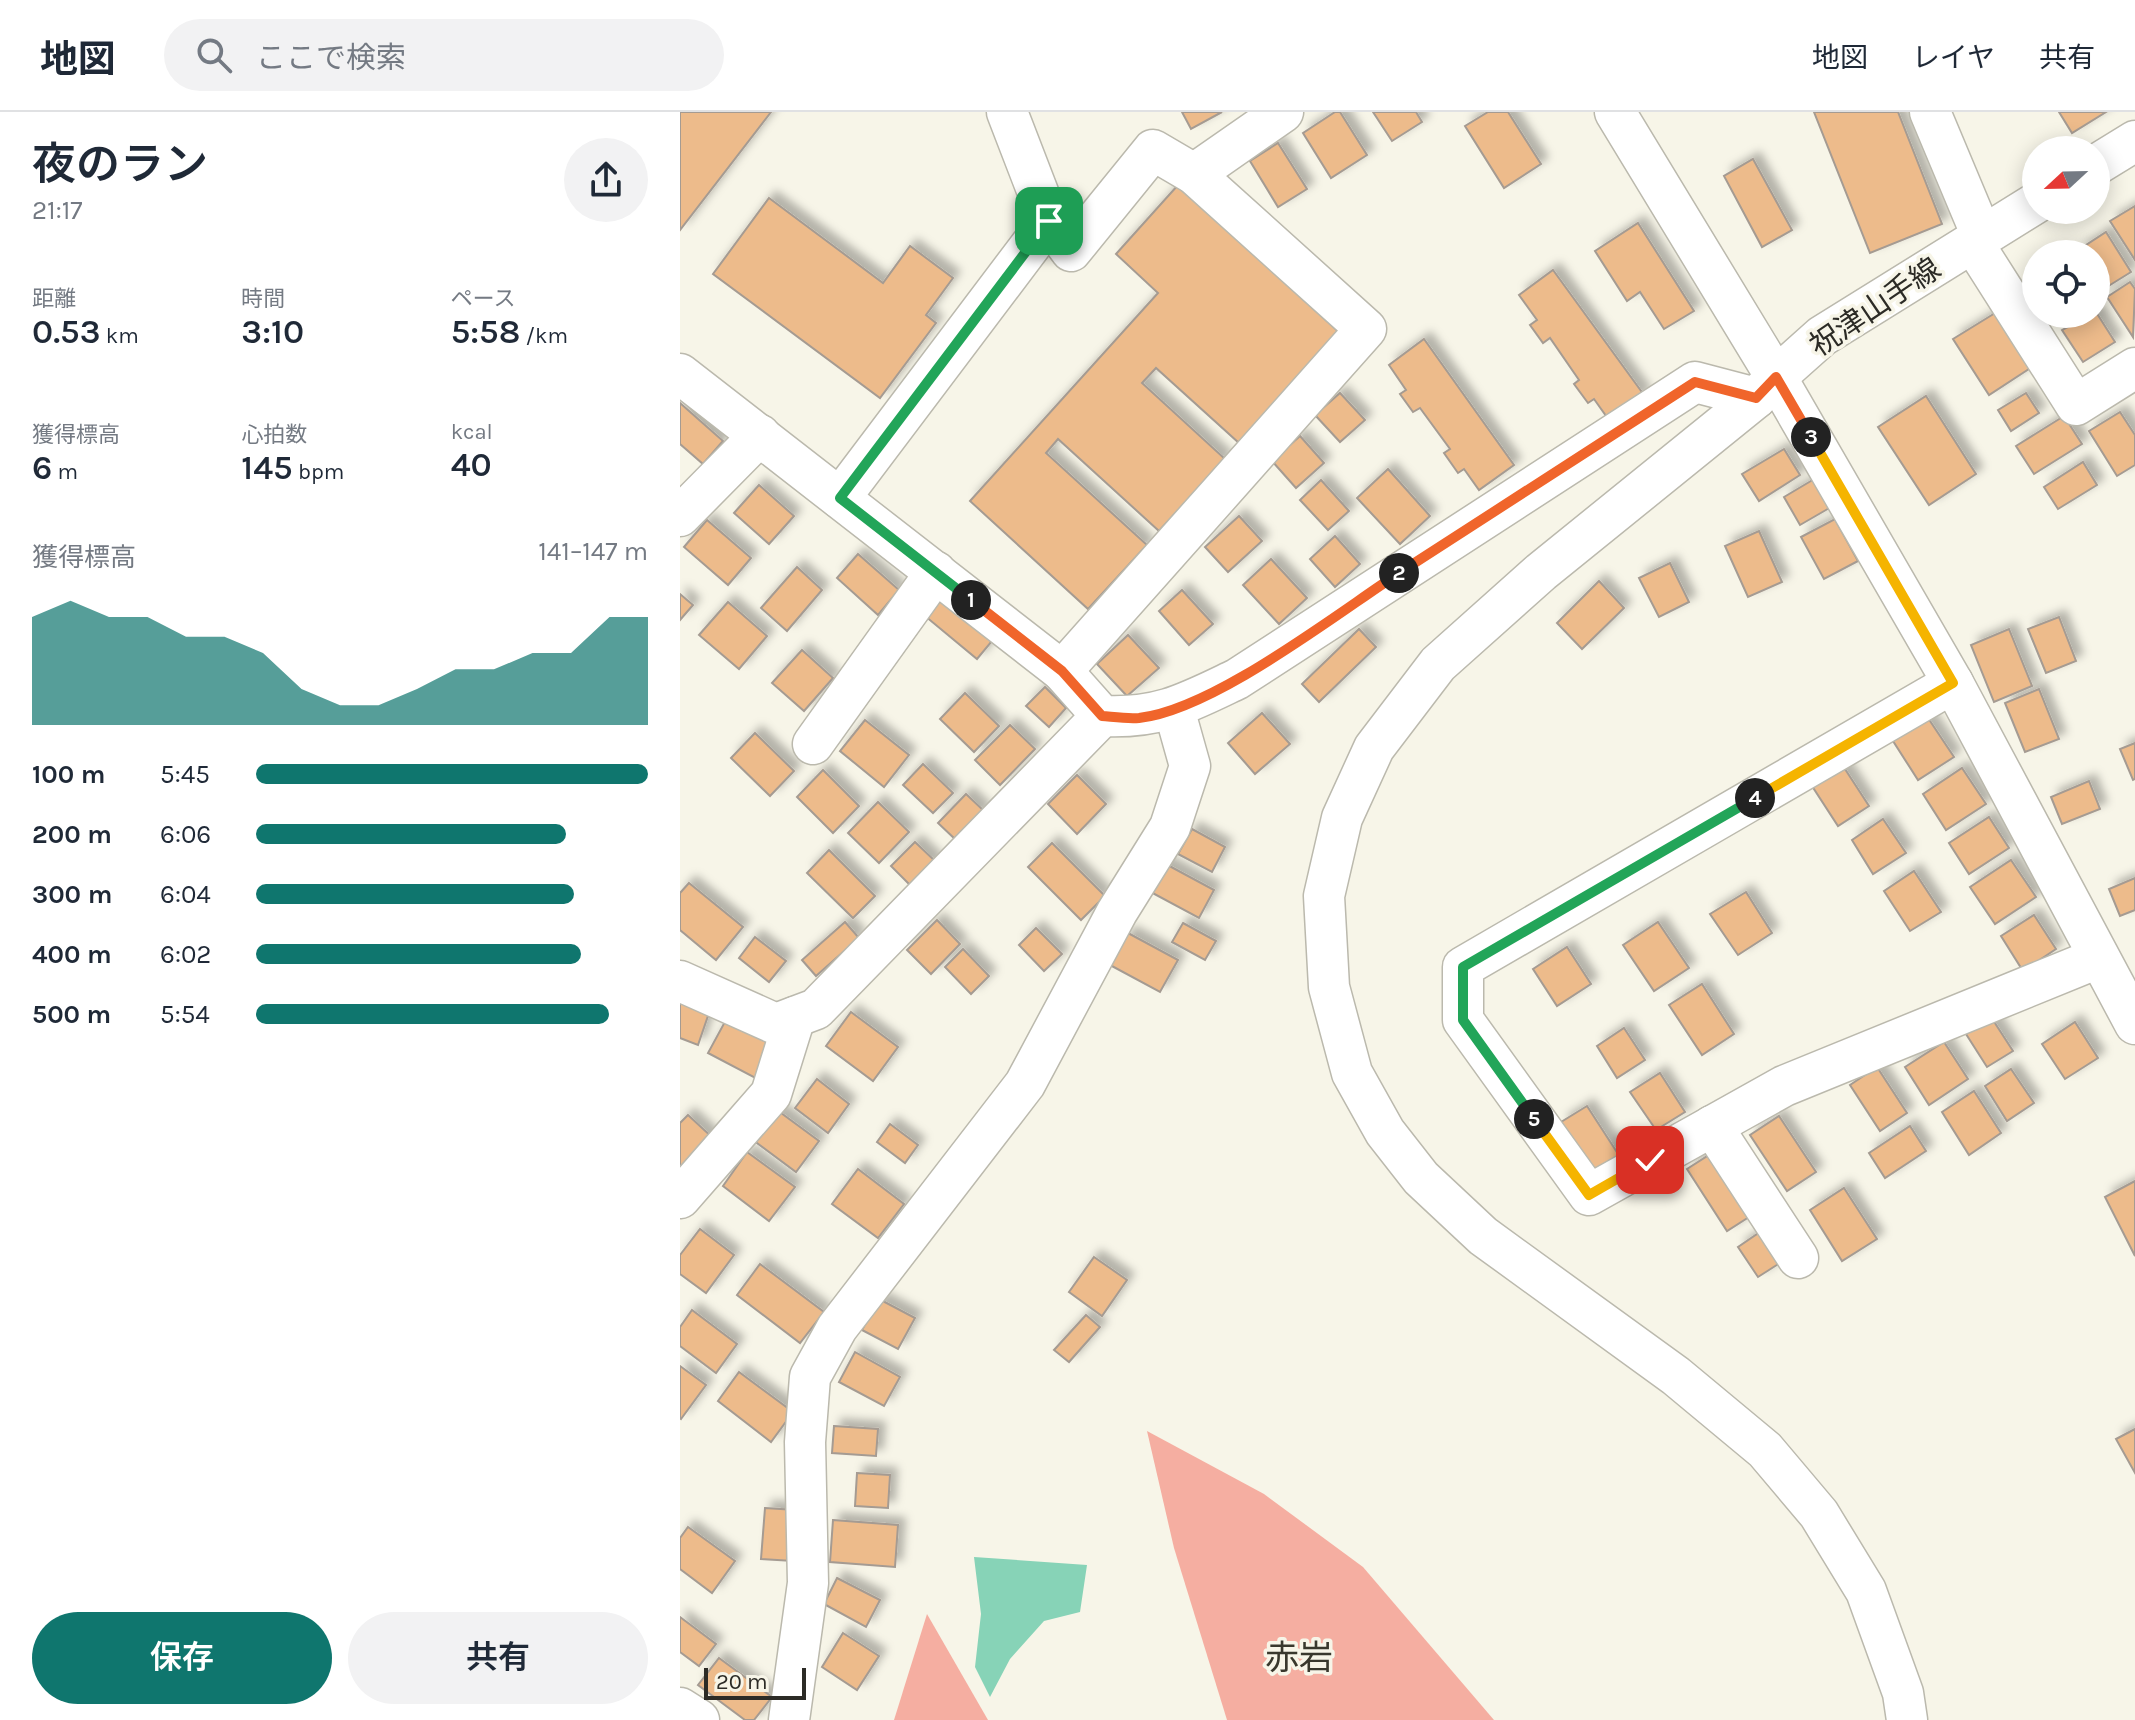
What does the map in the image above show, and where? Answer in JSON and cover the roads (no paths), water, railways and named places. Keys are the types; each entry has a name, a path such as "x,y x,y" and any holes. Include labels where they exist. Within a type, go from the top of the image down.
{"street":[{"path":"1007,112 1049,221 1071,251 1153,150 1194,174 1366,329 1062,671"},
{"path":"1194,174 1283,112"},
{"path":"1615,112 1766,388 1953,683 2098,958 2130,1005"},
{"path":"1930,112 1977,240 2076,405 2135,368"},
{"path":"2110,156 2135,141"},
{"name":"祝津山手線","path":"1907,1720 1903,1693 1866,1591 1819,1514 1765,1450 1676,1376 1483,1236 1421,1178 1385,1132 1352,1073 1329,987 1324,896 1342,818 1374,748 1438,664 1541,572 1766,388 1822,336 2022,212"},
{"path":"840,498 1049,221"},
{"path":"680,374 1062,671 1102,716 1139,718 1174,709 1237,679 1695,382 1766,388"},
{"path":"686,500 760,435"},
{"path":"813,744 936,572"},
{"path":"1953,683 1463,967 1463,1020 1589,1195 1784,1086 2098,958"},
{"path":"789,1720 808,1583 805,1442 810,1377 837,1328 1025,1084 1117,912 1170,827 1190,766 1174,709"},
{"path":"680,981 776,1024 816,1009 1102,716"},
{"path":"680,1198 771,1094 795,1017"},
{"path":"1712,1126 1798,1258"}],"district":[{"name":"赤岩","path":"1299,1658"}]}
